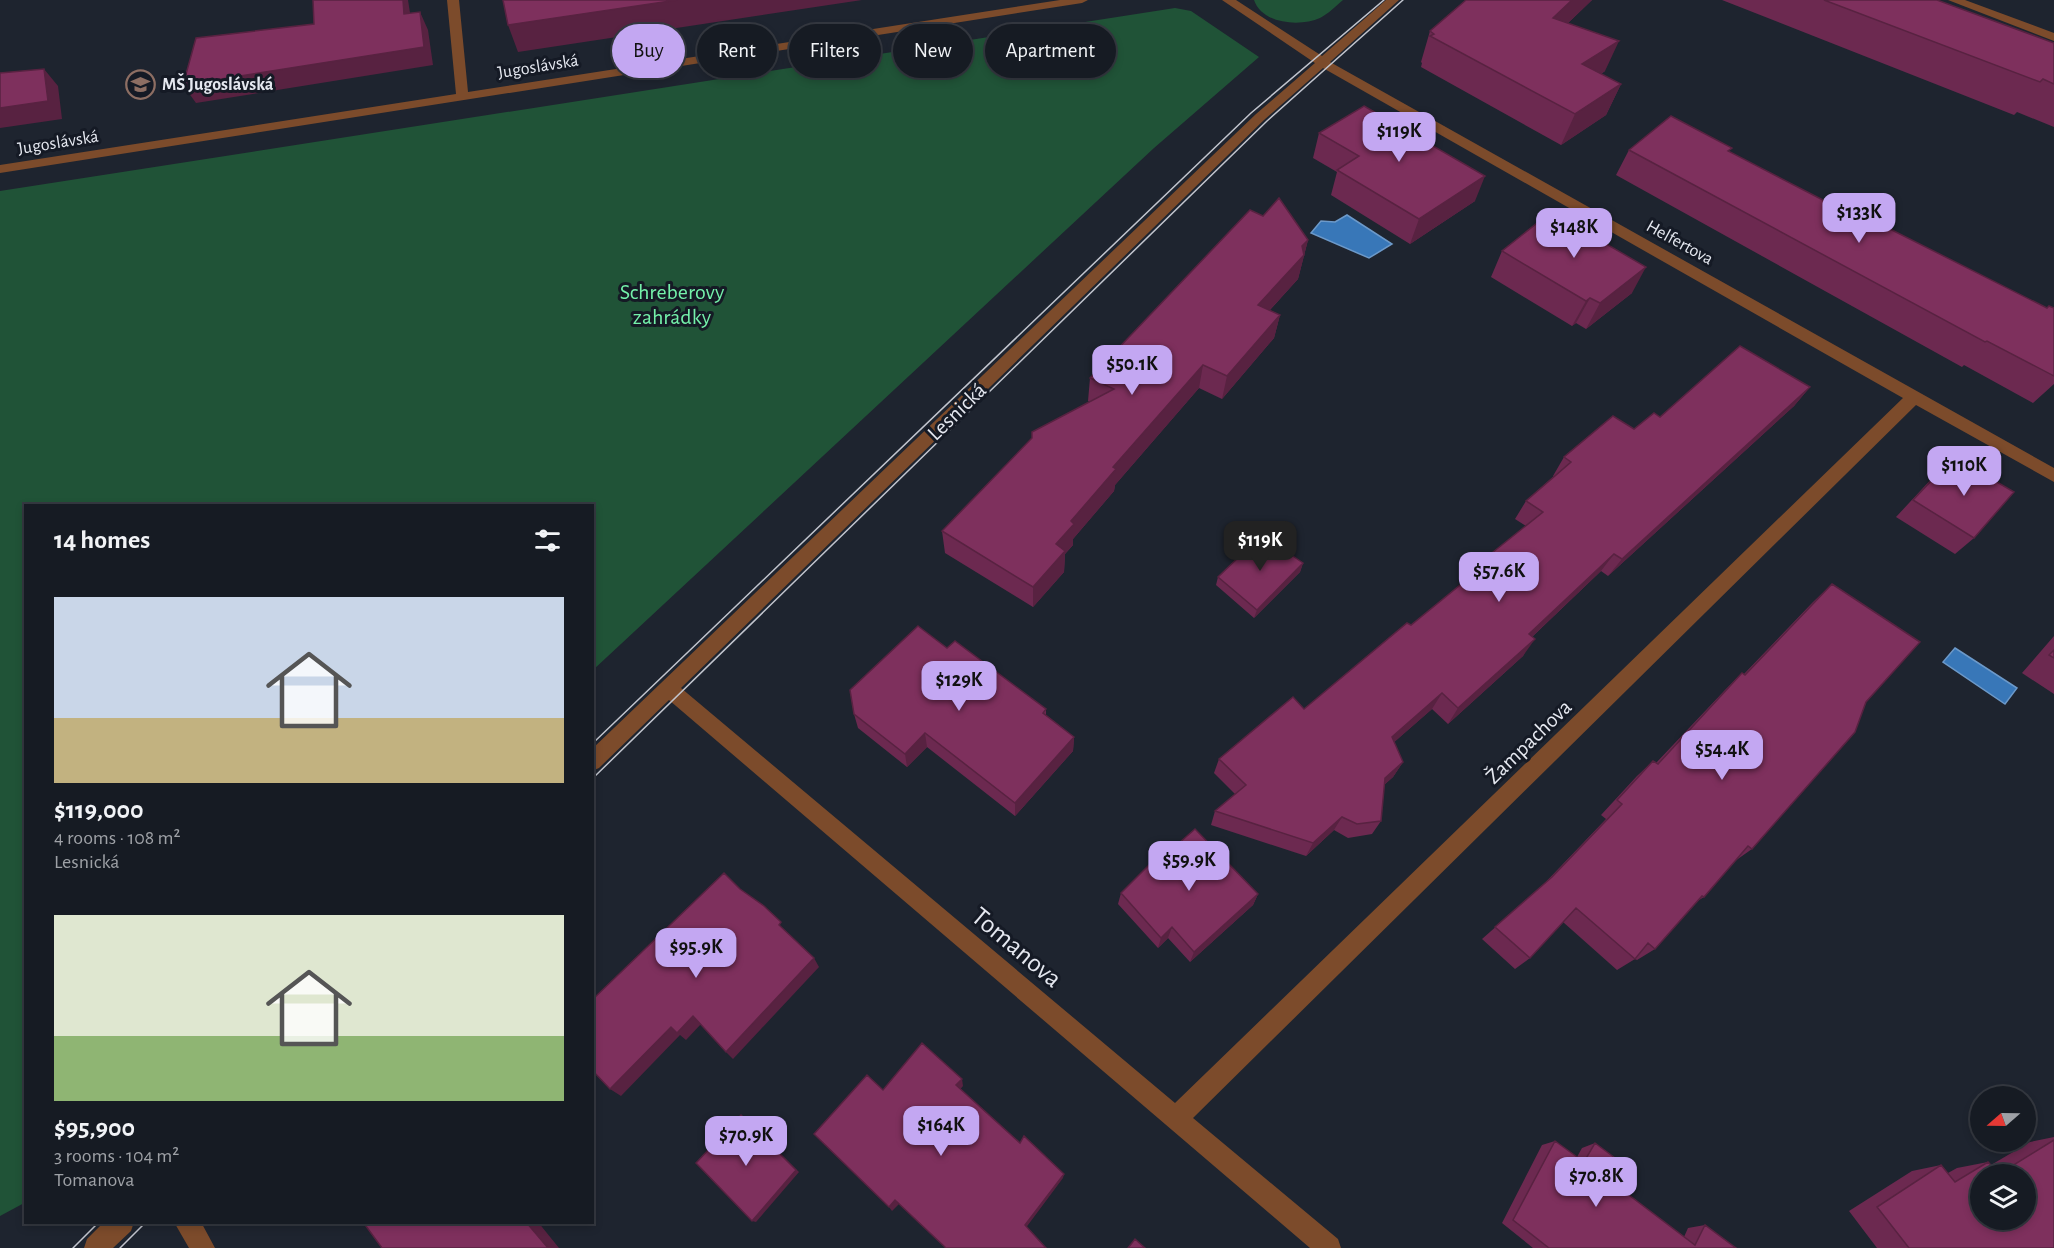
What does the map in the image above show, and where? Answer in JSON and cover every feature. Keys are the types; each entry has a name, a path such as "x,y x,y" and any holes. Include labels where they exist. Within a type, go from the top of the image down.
{"street":[{"path":"453,0 462,96"},
{"name":"Jugoslávská","path":"0,169 1082,0"},
{"name":"Helfertova","path":"1228,0 1322,62 2054,476"},
{"path":"1322,62 1393,0"},
{"path":"1954,0 1982,4 2054,37"},
{"name":"Lesnická","path":"594,760 1260,117 1322,62"},
{"name":"Žampachova","path":"1176,1118 1914,397"},
{"name":"Tomanova","path":"669,689 1329,1248"},
{"path":"96,1248 120,1224"},
{"path":"187,1224 203,1248"}],"green space":[{"path":"1254,0 1343,0 1320,18 1292,23 1273,19 1258,8"},
{"name":"Schreberovy zahrádky","path":"1175,8 1191,11 1259,57 1154,148 594,669 594,504 24,504 24,1203 0,1216 0,191 726,78 777,78 777,70 789,68 789,78 881,78 881,54 893,52 893,78 973,78 973,39 985,38 985,78 1116,78 1116,24 1072,24"}],"water":[{"path":"1347,215 1392,244 1369,258 1311,233 1321,221 1335,222"},
{"path":"1955,648 2017,688 2005,704 1943,662"}],"building":[{"path":"313,0 403,0 404,14 420,12 424,47 183,85 196,38 314,24"},
{"path":"503,0 677,0 508,25"},
{"path":"1466,0 1572,0 1553,18 1619,41 1582,64 1621,84 1575,114 1430,36 1434,34 1430,31"},
{"path":"1824,0 1937,0 2054,43 2054,84 2043,79 2040,82"},
{"path":"44,69 48,101 0,108 0,73"},
{"path":"1364,106 1485,176 1419,219 1337,170 1359,156 1319,133"},
{"path":"1671,116 1732,148 1728,151 1854,216 1858,213 2047,308 2049,306 2054,308 2054,376 1985,342 1629,150"},
{"path":"1279,198 1308,240 1302,246 1304,255 1258,305 1280,315 1227,376 1203,365 1113,467 1116,469 1071,521 1074,524 1056,544 1065,551 1033,587 942,531 1032,438 1032,432 1114,389 1090,378 1250,210 1263,216"},
{"path":"1551,212 1646,267 1600,303 1590,298 1586,301 1502,251"},
{"path":"1740,346 1810,387 1622,559 1614,554 1529,634 1535,639 1458,708 1442,693 1392,737 1403,762 1385,778 1381,821 1357,824 1342,817 1313,843 1215,811 1246,785 1219,759 1293,697 1304,709 1407,623 1411,625 1476,572 1472,569 1543,512 1526,501 1571,462 1564,457 1613,416 1634,429 1654,413 1660,417"},
{"path":"1954,457 2014,492 1974,538 1913,500"},
{"path":"1262,535 1303,563 1257,610 1218,577"},
{"path":"1832,584 1920,642 1866,702 1855,732 1752,849 1748,846 1655,949 1648,943 1635,959 1576,908 1530,958 1495,927 1552,877 1622,804 1617,800 1653,761 1658,764 1742,673 1745,675"},
{"path":"918,626 947,648 955,641 1046,709 1043,713 1074,737 1015,803 925,733 905,754 854,714 850,690"},
{"path":"1195,829 1258,894 1194,952 1172,927 1161,938 1121,893 1159,855 1162,858"},
{"path":"724,873 781,922 779,925 814,958 726,1052 693,1016 677,1033 671,1027 610,1089 594,1072 594,998"},
{"path":"922,1043 962,1079 956,1085 1020,1143 1024,1136 1064,1174 1025,1225 1046,1248 946,1248 895,1200 889,1207 814,1134 867,1075 883,1090"},
{"path":"741,1115 796,1170 752,1221 696,1163"},
{"path":"2054,1140 2054,1248 1909,1248 1877,1207 1941,1165 1955,1182 1970,1173 1970,1230 2036,1230 2036,1164 2015,1164"},
{"path":"1555,1141 1584,1162 1595,1143 1635,1173 1625,1192 1695,1245 1705,1225 1736,1248 1549,1248 1513,1220"},
{"path":"364,1224 528,1224 548,1248 382,1248"},
{"path":"1135,1239 1145,1248 1128,1248"}],"tram line":[{"path":"594,742 1251,113 1384,0"},
{"path":"594,777 1267,121 1403,0"},
{"path":"73,1248 97,1224"},
{"path":"120,1248 144,1224"}],"place":[{"name":"MŠ Jugoslávská","path":"141,84"}]}
